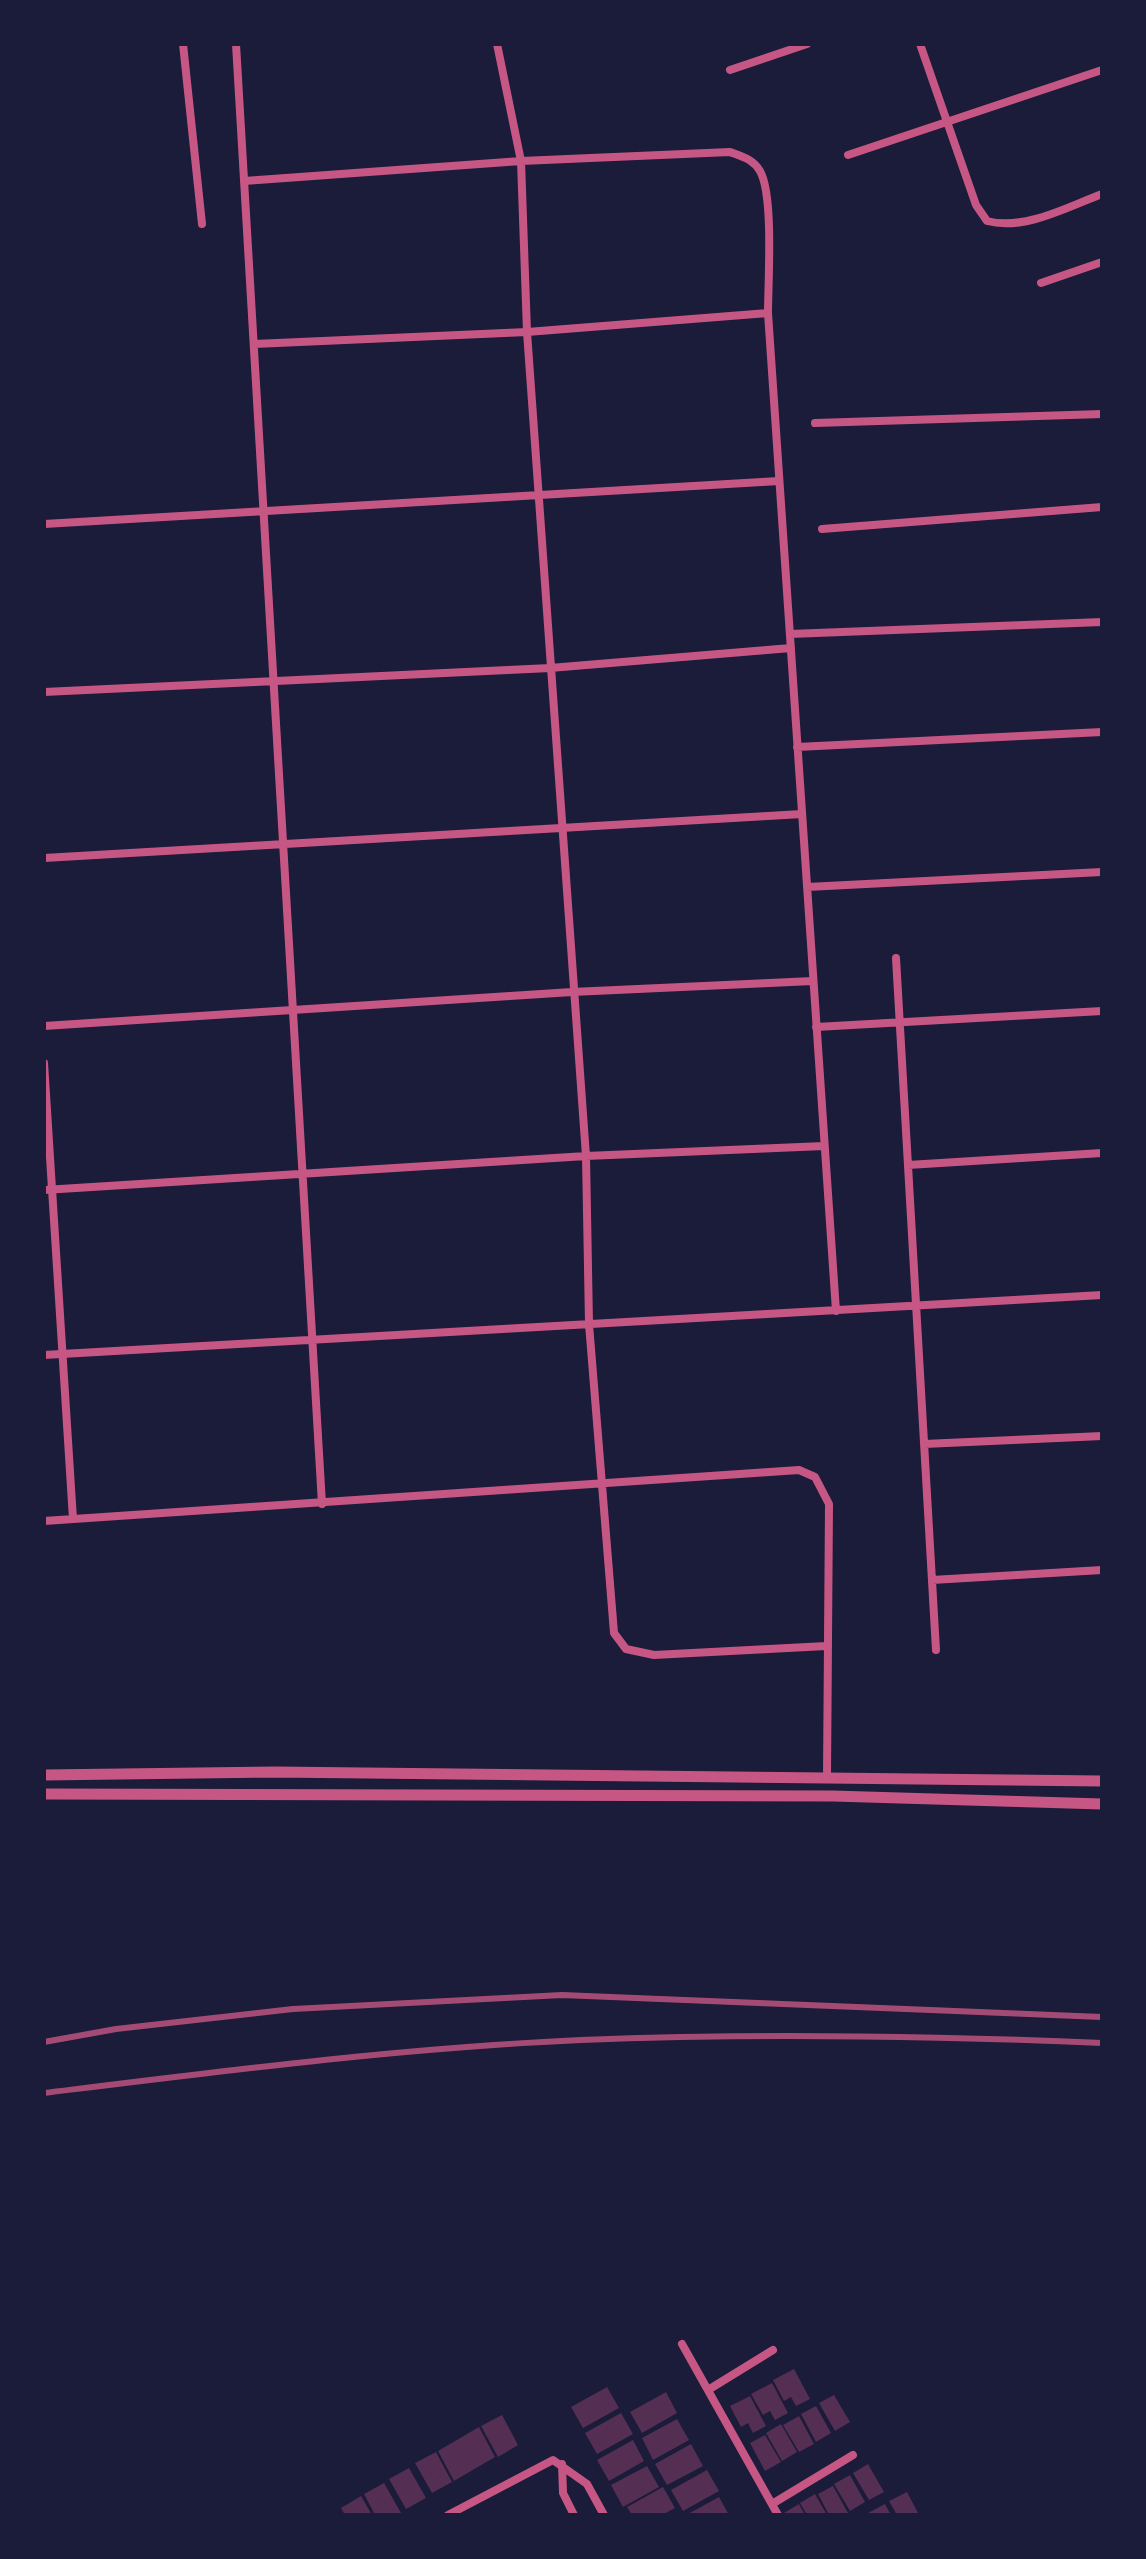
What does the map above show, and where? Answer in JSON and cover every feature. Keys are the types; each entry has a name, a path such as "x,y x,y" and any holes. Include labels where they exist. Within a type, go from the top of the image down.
{"street":[{"path":"183,44 202,224"},
{"path":"236,44 322,1504"},
{"path":"497,44 521,161 537,497 586,1156 589,1324 614,1633 626,1649 654,1655 826,1646"},
{"path":"730,70 807,44"},
{"path":"920,44 976,205 987,221 1004,226 1022,222 1102,194"},
{"path":"848,155 1102,70"},
{"path":"244,181 521,161 730,152 751,159 761,173 766,198 768,313 836,1311"},
{"path":"1041,283 1102,262"},
{"path":"254,344 527,332 768,313"},
{"path":"815,423 1102,414"},
{"path":"44,524 779,481"},
{"path":"822,529 1102,507"},
{"path":"790,634 1102,622"},
{"path":"44,692 550,668 791,648"},
{"path":"797,747 1102,732"},
{"path":"44,858 802,814"},
{"path":"807,887 1102,872"},
{"path":"896,958 936,1650"},
{"path":"44,1026 572,992 813,981"},
{"path":"816,1027 1102,1011"},
{"path":"44,1063 48,1190 73,1519"},
{"path":"48,1190 586,1156 824,1146"},
{"path":"908,1165 1102,1153"},
{"path":"44,1355 1102,1295"},
{"path":"924,1444 1102,1436"},
{"path":"44,1521 799,1470 815,1477 829,1504 827,1776"},
{"path":"932,1580 1102,1570"},
{"path":"44,1775 289,1772 1102,1781"},
{"path":"44,1794 833,1796 1102,1804"},
{"path":"682,2344 778,2515"},
{"path":"708,2390 773,2350"},
{"path":"772,2504 853,2455"},
{"path":"448,2515 553,2460 587,2484 604,2515"},
{"path":"562,2464 563,2493 574,2515"}],"building":[{"path":"794,2369 810,2399 796,2406 791,2397 784,2401 773,2380"},
{"path":"772,2383 788,2413 775,2420 770,2411 763,2415 751,2394"},
{"path":"607,2387 619,2408 583,2428 571,2407"},
{"path":"666,2392 677,2413 642,2433 630,2412"},
{"path":"834,2395 850,2422 835,2431 819,2403"},
{"path":"750,2396 766,2426 753,2433 748,2423 741,2427 730,2406"},
{"path":"816,2406 831,2433 816,2442 801,2414"},
{"path":"621,2413 633,2434 597,2454 585,2433"},
{"path":"502,2415 518,2445 498,2457 481,2426"},
{"path":"799,2416 814,2444 799,2452 783,2425"},
{"path":"677,2419 689,2440 653,2460 642,2438"},
{"path":"781,2424 797,2452 782,2461 766,2433"},
{"path":"479,2427 495,2457 454,2481 438,2451"},
{"path":"765,2435 781,2462 765,2471 750,2443"},
{"path":"633,2440 644,2461 609,2481 597,2460"},
{"path":"691,2444 703,2466 667,2485 655,2464"},
{"path":"436,2452 452,2482 432,2493 415,2463"},
{"path":"868,2464 884,2492 869,2500 853,2473"},
{"path":"647,2466 659,2487 623,2507 611,2485"},
{"path":"409,2468 426,2498 406,2509 389,2479"},
{"path":"707,2470 719,2491 683,2511 671,2490"},
{"path":"850,2475 865,2502 850,2511 834,2484"},
{"path":"384,2483 401,2513 375,2515 364,2494"},
{"path":"833,2486 848,2513 845,2515 829,2515 818,2494"},
{"path":"663,2487 675,2508 662,2515 632,2515 627,2507"},
{"path":"907,2492 919,2515 897,2515 889,2501"},
{"path":"815,2494 827,2515 807,2515 800,2503"},
{"path":"361,2496 372,2515 345,2515 341,2508"},
{"path":"719,2497 729,2515 686,2515"},
{"path":"799,2504 805,2515 785,2515 784,2513"},
{"path":"885,2504 891,2515 869,2515 868,2513"}],"railway":[{"path":"44,2042 116,2029 293,2009 562,1995 1102,2017"},
{"path":"44,2093 379,2054 581,2040 842,2036 1102,2043"}]}
